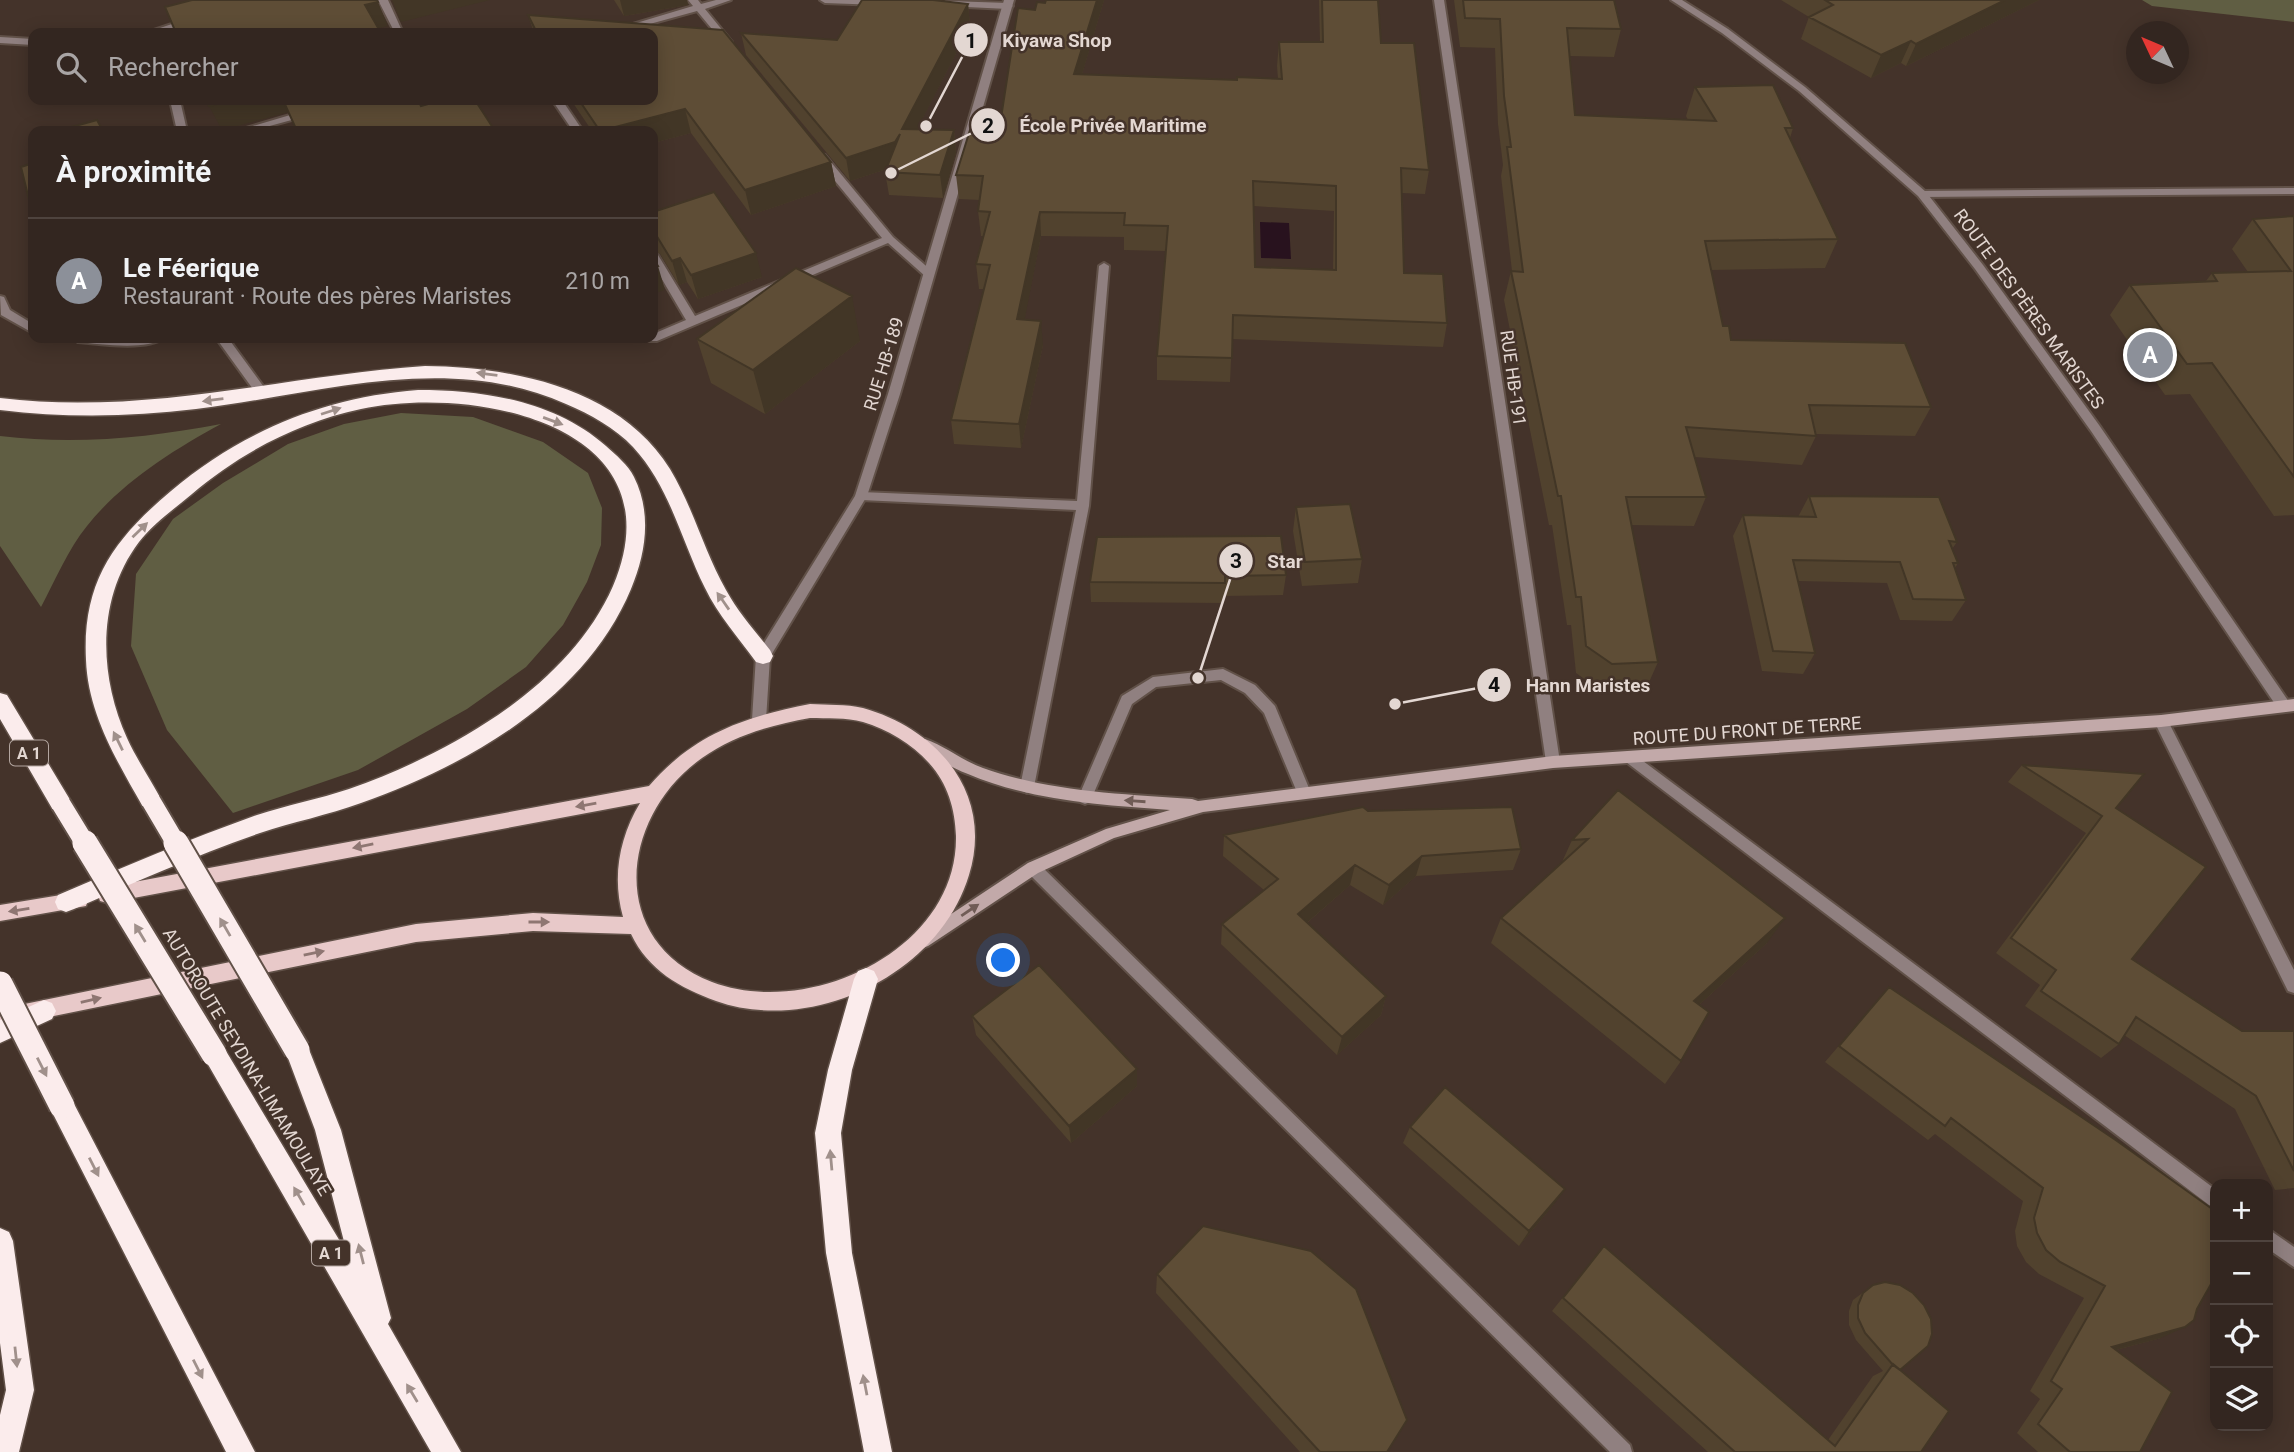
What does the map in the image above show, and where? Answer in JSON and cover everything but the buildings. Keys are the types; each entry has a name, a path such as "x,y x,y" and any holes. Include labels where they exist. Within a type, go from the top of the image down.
{"highway":[{"path":"0,404 31,409 86,411 152,407 262,393 365,375 447,369 501,376 556,390 599,412 636,439 665,476 690,525 715,589 763,656"},
{"path":"66,902 163,859 264,822 357,796 452,754 509,719 556,679 596,635 625,585 635,546 634,505 624,476 601,450 566,425 518,407 456,396 392,397 336,409 281,428 225,458 181,492 132,537 106,582 94,635 97,685 115,736 151,802 296,1050 328,1130 383,1344"},
{"name":"AUTOROUTE SEYDINA-LIMAMOULAYE","path":"0,701 249,1109 447,1452"},
{"path":"866,979 841,1070 828,1133 839,1253 878,1452"},
{"path":"0,984 241,1452"},
{"path":"0,1032 44,1011"},
{"path":"0,1241 20,1390 5,1452"}],"main road":[{"name":"ROUTE DU FRONT DE TERRE","path":"1203,806 1553,762 2161,722 2289,705"},
{"path":"810,711 860,714 893,726 980,774 1027,787 1085,798 1203,806 1111,833 1033,868 866,979 822,996 774,1003 729,998 688,982 656,957 634,926 627,900 625,873 628,845 638,818 654,793 679,765 711,742 759,720 810,711"},
{"path":"913,948 947,906 965,861 966,816 950,776 922,743"},
{"path":"0,913 654,793"},
{"path":"0,1018 416,933 533,922 634,926"}],"street":[{"path":"383,0 397,28"},
{"path":"623,28 696,4 726,0"},
{"path":"825,0 890,2"},
{"name":"RUE HB-191","path":"1440,0 1553,762"},
{"name":"ROUTE DES PÈRES MARISTES","path":"1676,0 1725,31 1802,89 1922,194 1979,267 2095,428 2289,705"},
{"path":"943,4 1009,3"},
{"name":"RUE HB-189","path":"759,720 763,656 861,496 1009,3"},
{"path":"696,4 734,50"},
{"path":"172,28 207,17"},
{"path":"0,40 28,42"},
{"path":"176,105 181,126"},
{"path":"560,105 575,126"},
{"path":"259,126 316,110"},
{"path":"811,145 889,239 929,274"},
{"path":"1922,194 2294,191"},
{"path":"658,336 889,239"},
{"path":"658,263 692,321"},
{"path":"1027,787 1083,506 1104,266"},
{"path":"0,300 5,312 28,327"},
{"path":"226,343 262,393"},
{"path":"861,496 1083,506"},
{"path":"1085,798 1127,700 1153,682 1223,674 1250,689 1270,710 1304,793"},
{"path":"2161,722 2294,986"},
{"path":"1631,758 2210,1195"},
{"path":"1033,868 1623,1452"},
{"path":"2273,1242 2294,1258"}],"shaded area":[{"path":"2142,0 2294,0 2294,22 2152,6"},
{"path":"1260,222 1289,223 1291,259 1261,258"},
{"path":"401,413 473,417 543,442 588,473 602,508 601,545 587,582 563,625 526,667 467,709 358,770 233,813 167,730 131,646 136,574 173,519 223,483 288,444 344,424"},
{"path":"221,424 149,469 101,510 74,545 41,607 0,546 0,436 56,440 111,439"}],"place":[{"name":"Kiyawa Shop","path":"926,126"},
{"name":"École Privée Maritime","path":"891,173"},
{"name":"Le Féerique","path":"2150,355"},
{"name":"Star","path":"1198,678"},
{"name":"Hann Maristes","path":"1395,704"}]}
